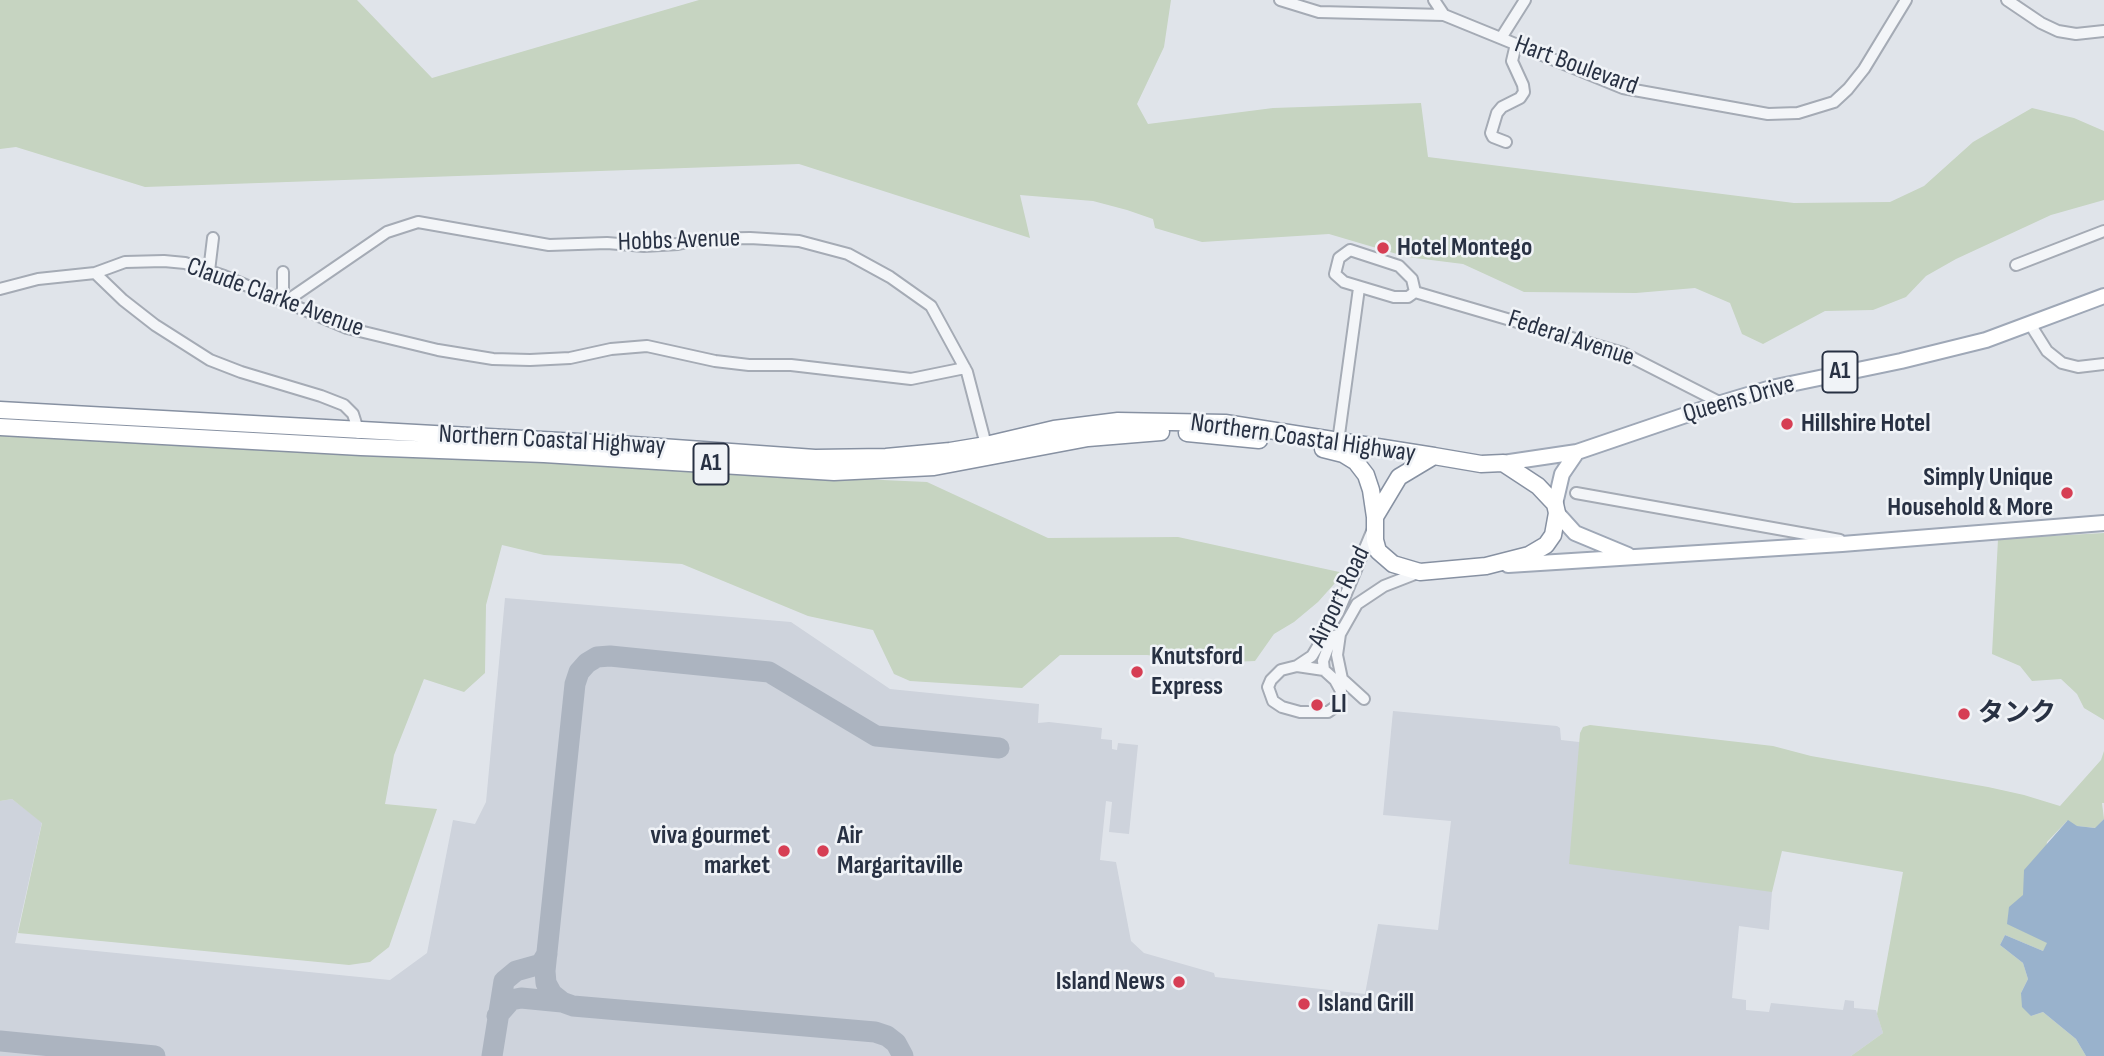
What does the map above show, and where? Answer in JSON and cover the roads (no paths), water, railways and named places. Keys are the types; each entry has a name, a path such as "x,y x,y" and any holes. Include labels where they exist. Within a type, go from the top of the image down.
{"highway":[{"name":"Northern Coastal Highway","path":"0,410 815,458 886,457 986,445 1054,429 1118,422 1226,423 1434,456"},
{"name":"Northern Coastal Highway","path":"0,426 847,472 934,467 1088,438 1151,432 1197,433 1240,437 1343,454 1356,462 1366,475 1375,520"},
{"name":"A1","path":"1434,456 1481,464 1503,463"},
{"path":"1375,520 1399,477 1434,456"},
{"path":"1503,463 1538,486 1556,508"},
{"name":"A1","path":"1375,520 1378,551 1392,564 1420,572 1486,566 1537,552 1553,535 1556,508"}],"main road":[{"name":"Queens Drive","path":"1503,463 1577,452 1771,388 1956,348 2031,324 2104,296"},
{"name":"A1","path":"1556,508 1562,474 1577,452"},
{"path":"1556,508 1575,533 1601,546 1636,558"},
{"path":"1486,566 1636,558 2104,523"}],"street":[{"name":"Hart Boulevard","path":"1280,0 1306,10 1326,13 1444,15 1623,88 1768,114 1798,113 1834,102 1864,69 1906,0"},
{"path":"1434,0 1444,15"},
{"path":"1501,38 1525,0"},
{"path":"2007,0 2040,23 2058,31 2076,34 2104,31"},
{"path":"1506,142 1493,137 1491,133 1497,113 1524,92 1512,61 1516,44"},
{"name":"Hobbs Avenue","path":"282,301 387,232 418,222 549,245 607,243 644,246 703,239 750,238 799,241 848,254 890,277 931,306 965,368 979,411 986,445"},
{"path":"2016,265 2104,231"},
{"path":"209,271 213,238"},
{"path":"1338,442 1359,288 1344,282 1335,274 1339,258 1350,250 1399,266 1412,279 1415,292"},
{"name":"Claude Clarke Avenue","path":"0,289 38,279 95,273 125,262 143,260 185,263 347,328 438,350 493,359 570,358 611,349 647,346 715,361 911,379 965,368"},
{"path":"282,301 284,271"},
{"path":"95,273 123,300 210,360 344,405 353,414 361,447"},
{"name":"Federal Avenue","path":"1359,288 1394,297 1408,297 1415,292 1623,353 1721,403"},
{"path":"2031,324 2047,351 2062,363 2078,368 2104,364"},
{"path":"1576,493 1853,542"},
{"name":"Airport Road","path":"1340,634 1332,637 1322,661 1324,670 1339,687 1339,701 1328,712 1300,712 1273,701 1268,687 1271,680 1280,670 1297,666 1312,656 1338,613 1375,520"},
{"name":"Airport Road","path":"1364,699 1342,680 1337,655 1340,634 1357,604 1384,586 1420,572"},
{"name":"Airport Road","path":"1297,666 1324,670"}],"water":[{"path":"2104,819 2104,1056 2086,1056 2076,1039 2043,1012 2031,1016 2022,1007 2021,993 2028,979 2023,963 2000,945 2005,935 2043,951 2047,943 2007,924 2009,907 2023,895 2024,870 2068,820 2077,826 2095,828"}],"place":[{"name":"Hotel Montego","path":"1383,248"},
{"name":"Hillshire Hotel","path":"1787,424"},
{"name":"Simply Unique Household & More","path":"2067,493"},
{"name":"Knutsford Express","path":"1137,672"},
{"name":"Ll","path":"1317,705"},
{"name":"タンク","path":"1964,714"},
{"name":"viva gourmet market","path":"784,851"},
{"name":"Air Margaritaville","path":"823,851"},
{"name":"Island News","path":"1179,982"},
{"name":"Island Grill","path":"1304,1004"}]}
